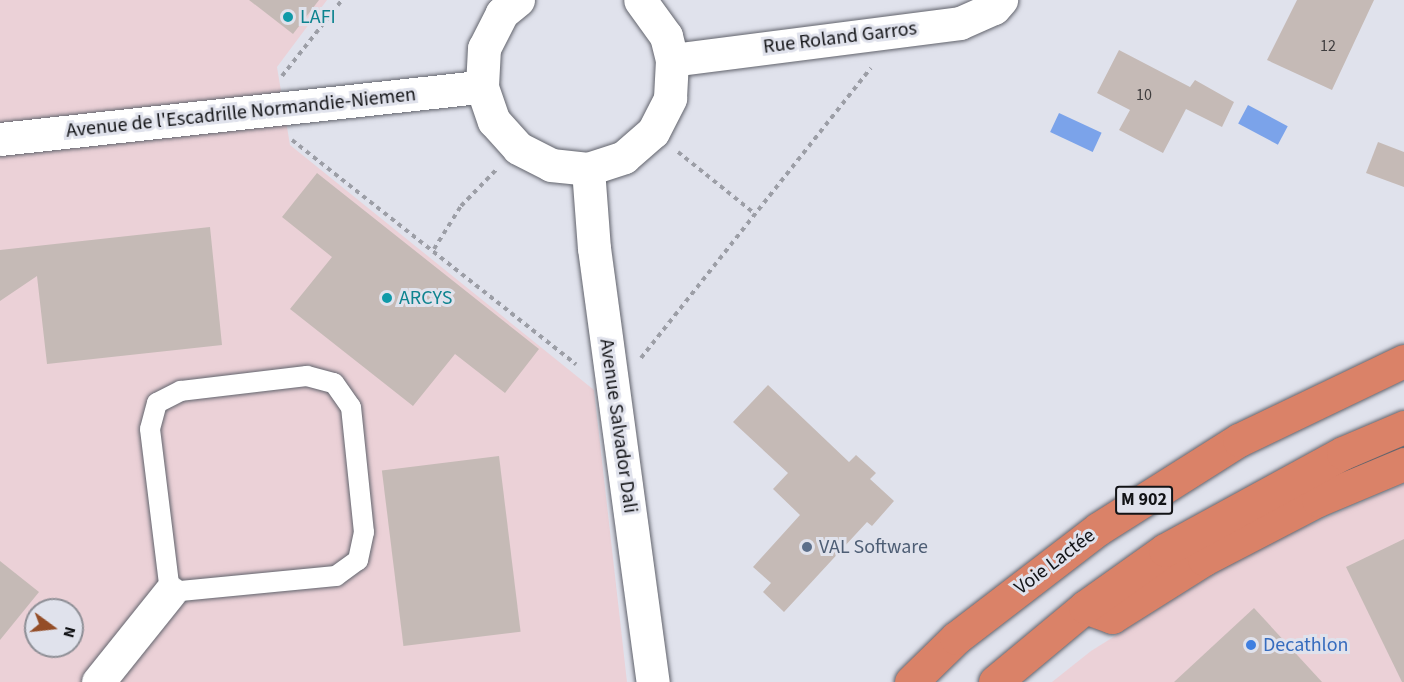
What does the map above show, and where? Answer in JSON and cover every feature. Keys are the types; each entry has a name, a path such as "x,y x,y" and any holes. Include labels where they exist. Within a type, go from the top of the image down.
{"highway":[{"name":"Voie Lactée","path":"911,682 956,638 1098,529 1239,440 1404,361"},
{"name":"M 902","path":"995,682 1085,607 1165,550 1243,505 1343,453 1404,427"},
{"path":"1085,607 1112,617 1204,559 1318,500 1404,464"}],"street":[{"path":"518,0 502,14 484,48 482,87 494,121 518,148 550,165 588,169 624,156 653,132 670,98 672,60 662,29 640,0"},
{"name":"Rue Roland Garros","path":"672,60 960,23 994,8 1001,0"},
{"name":"Avenue de l'Escadrille Normandie-Niemen","path":"0,139 482,87"},
{"name":"Avenue Salvador Dali","path":"588,169 610,375 653,682"},
{"path":"98,682 170,592"}],"lane":[{"path":"307,376 334,383 351,407 364,532 358,560 336,576 170,592 150,429 157,403 181,391 307,376"}],"path":[{"path":"342,0 279,81 278,108 283,134 434,249 596,378 630,371 873,66"},
{"path":"653,132 755,214"},
{"path":"434,249 461,206 518,148"}],"shaded area":[{"path":"0,0 327,0 277,67 290,145 594,390 627,682 0,682"},
{"path":"1404,484 1404,682 1052,682 1091,651 1256,548"}],"water":[{"path":"1248,105 1288,126 1278,145 1238,124"},
{"path":"1059,113 1102,133 1093,152 1050,132"}],"building":[{"name":"LAFI","path":"249,0 319,0 293,34"},
{"path":"1297,0 1374,0 1332,90 1267,60"},
{"path":"1119,50 1190,87 1195,80 1234,102 1222,127 1186,109 1163,153 1119,130 1130,110 1097,93"},
{"path":"1378,142 1404,152 1404,187 1366,173"},
{"name":"ARCYS","path":"317,173 539,349 505,393 455,354 413,406 290,309 332,257 282,217"},
{"path":"210,227 222,345 47,364 37,276 0,301 0,250"},
{"path":"768,385 849,462 856,455 876,473 870,479 894,501 872,526 867,522 784,612 763,592 771,583 753,567 800,515 773,489 788,473 733,422"},
{"path":"499,456 521,632 403,646 382,470"},
{"path":"1404,539 1404,682 1402,682 1346,567"},
{"path":"0,561 39,592 34,598 24,598 24,610 0,640"},
{"name":"Decathlon","path":"1254,608 1322,682 1174,682"}],"place":[{"name":"LAFI","path":"288,17"},
{"name":"ARCYS","path":"387,298"},
{"name":"VAL Software","path":"807,547"},
{"name":"Decathlon","path":"1251,645"}]}
